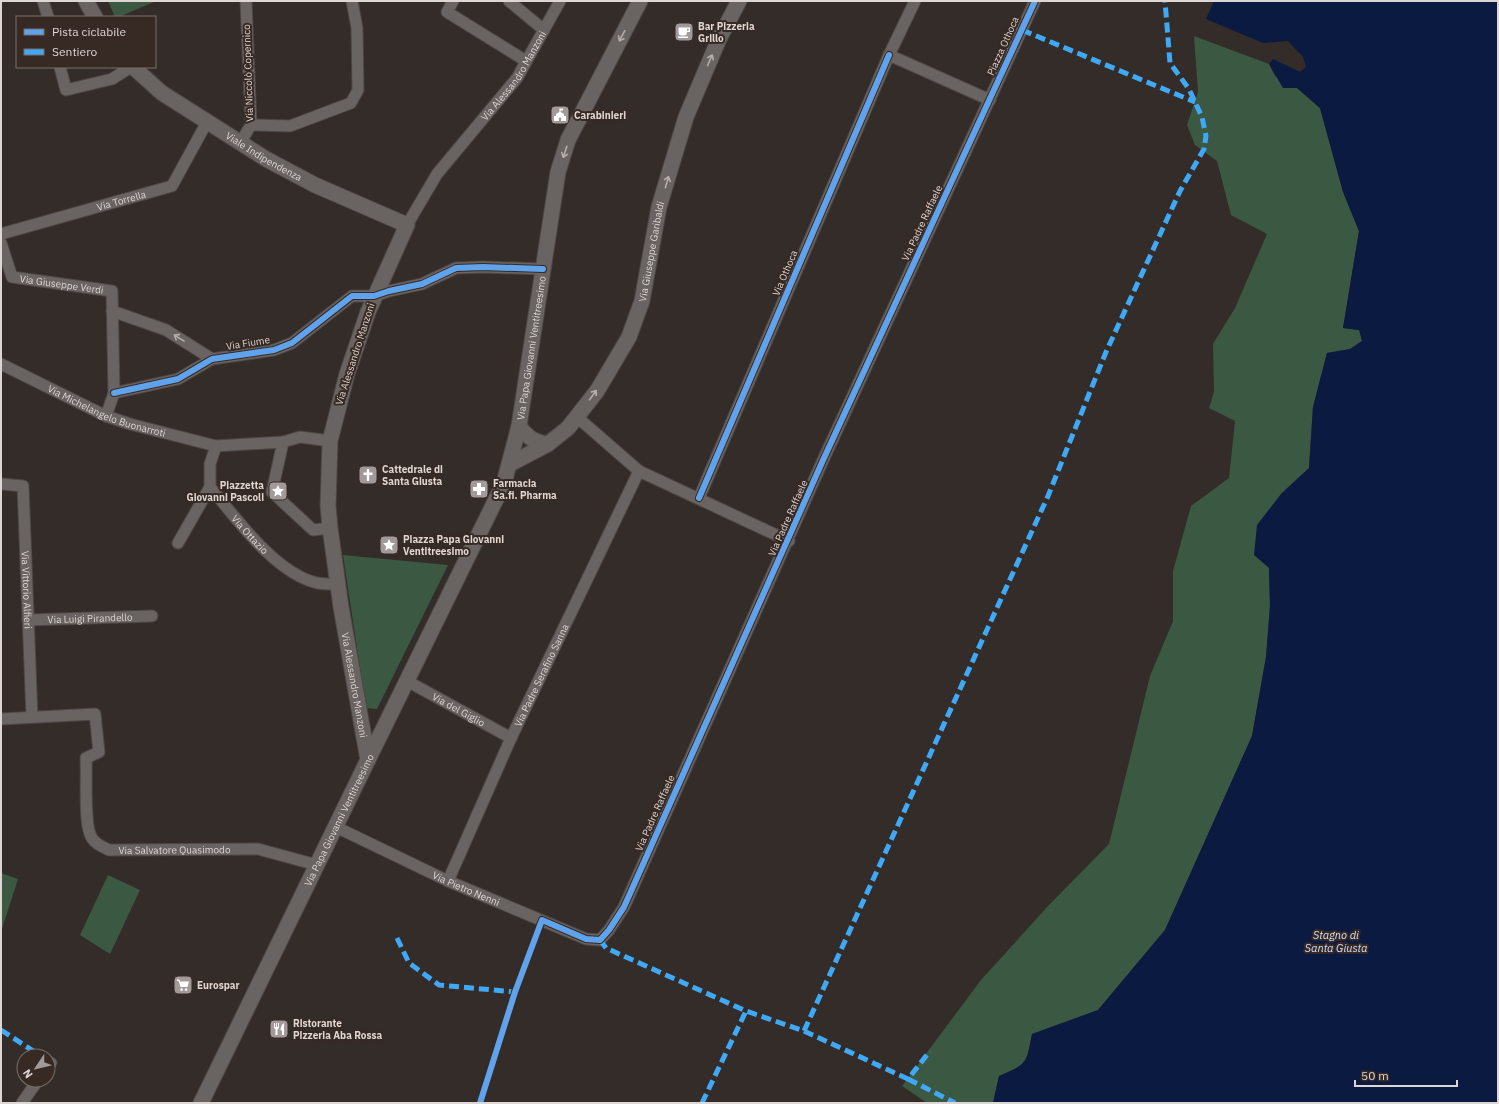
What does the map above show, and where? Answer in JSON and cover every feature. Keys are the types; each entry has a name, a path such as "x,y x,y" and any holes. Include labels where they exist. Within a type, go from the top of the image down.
{"main road":[{"path":"86,1 95,16"},
{"name":"Via Papa Giovanni Ventitreesimo","path":"202,1103 504,483 519,426 558,172 568,140 640,1"},
{"name":"Via Giuseppe Garibaldi","path":"510,464 548,444 568,428 597,391 629,338 642,301 660,207 686,117 719,39 739,1"},
{"name":"Viale Indipendenza","path":"133,68 162,93 266,159 315,186 407,225"},
{"name":"Via Alessandro Manzoni","path":"368,760 330,528 328,506 330,441 347,374 374,296 407,225"},
{"name":"Via Papa Giovanni Ventitreesimo","path":"519,426 528,438 536,443 548,444"}],"street":[{"path":"43,1 48,16"},
{"name":"Via Niccolò Copernico","path":"240,143 251,125 246,1"},
{"path":"251,125 290,126 351,103 358,90 357,28 352,1"},
{"path":"454,1 447,12 526,61"},
{"path":"509,1 544,30"},
{"name":"Via Alessandro Manzoni","path":"407,225 437,174 517,78 560,1"},
{"path":"915,1 889,55 990,100"},
{"name":"Piazza Othoca","path":"990,100 1035,1"},
{"name":"Via Othoca","path":"699,498 889,55"},
{"path":"60,68 66,90 112,79 130,68"},
{"name":"Via Padre Raffaele","path":"600,940 609,930 624,907 789,541 824,458 990,100"},
{"name":"Via Torrella","path":"1,234 172,186 207,122"},
{"name":"Via Giuseppe Verdi","path":"1,243 12,277 112,291 112,311"},
{"name":"Via Fiume","path":"114,393 178,379 212,359 274,350 292,344 352,296 374,296 388,291 422,284 456,268 483,267 543,269"},
{"path":"106,416 114,393 112,311 166,330 212,359"},
{"name":"Via Michelangelo Buonarroti","path":"1,364 106,416 130,424 216,446 283,442 300,437 330,441"},
{"path":"577,417 639,472 699,498 789,541"},
{"path":"283,442 272,492 313,530 330,528"},
{"path":"178,543 210,487 210,464 216,446"},
{"name":"Via Padre Serafino Sanna","path":"448,881 511,738 639,472"},
{"name":"Via Vittorio Alfieri","path":"1,484 23,486 32,717"},
{"name":"Via Ottazio","path":"210,487 253,540 290,570 316,583 339,585"},
{"name":"Via Luigi Pirandello","path":"28,620 152,616"},
{"name":"Via del Giglio","path":"407,682 511,738"},
{"name":"Via Salvatore Quasimodo","path":"1,719 95,714 99,752 86,758 88,821 90,835 98,845 109,850 258,849 317,865"},
{"name":"Via Pietro Nenni","path":"336,827 448,881 586,939 600,940"},
{"path":"22,1103 32,1088"}],"green space":[{"path":"108,1 156,1 121,16 115,16"},
{"path":"1194,36 1269,64 1275,76 1297,88 1320,108 1343,192 1359,231 1343,328 1360,330 1362,341 1350,349 1327,353 1313,407 1309,468 1281,494 1269,568 1270,606 1266,657 1252,736 1165,930 1098,1010 1032,1034 1027,1057 1024,1062 1016,1068 999,1076 993,1103 927,1103 902,1086 981,980 1048,906 1109,844 1150,676 1173,621 1173,571 1191,506 1229,478 1235,421 1209,408 1214,392 1213,344 1235,308 1267,234 1231,215 1217,161 1195,145 1187,125 1198,92"},
{"path":"343,555 448,565 377,709 366,708"},
{"path":"1,873 18,879 1,932"},
{"path":"108,875 140,890 110,954 80,935"}],"water":[{"name":"Stagno di Santa Giusta","path":"1214,1 1498,1 1498,1103 993,1103 999,1076 1016,1068 1024,1062 1027,1057 1032,1034 1098,1010 1165,930 1252,736 1266,657 1270,606 1269,568 1254,555 1257,525 1281,494 1309,468 1313,407 1327,353 1350,349 1362,341 1359,330 1343,328 1359,231 1343,192 1320,108 1297,88 1283,88 1269,64 1273,59 1300,72 1306,67 1303,57 1288,41 1263,43 1206,19"}],"marked path":[{"path":"600,940 606,948 746,1011 804,1031 1048,496 1106,352 1180,191 1204,149 1206,136 1202,117 1189,89 1170,63 1165,1"},
{"path":"1022,30 1195,102"},
{"path":"397,938 409,963 439,985 515,992"},
{"path":"702,1103 746,1011"},
{"path":"1,1030 29,1048"},
{"path":"804,1031 908,1079 930,1051"},
{"path":"908,1079 955,1103"}],"cycle path":[{"path":"480,1103 515,992 542,920 586,939 600,940 609,930 624,907 824,458 1035,1"},
{"path":"699,498 889,55"},
{"path":"114,393 178,379 212,359 274,350 292,343 352,296 374,296 389,291 422,284 456,268 483,267 543,269"}],"place":[{"name":"Bar Pizzeria Grillo","path":"684,32"},
{"name":"Carabinieri","path":"560,115"},
{"name":"Cattedrale di Santa Giusta","path":"368,475"},
{"name":"Farmacia Sa.fi. Pharma","path":"479,489"},
{"name":"Piazzetta Giovanni Pascoli","path":"278,491"},
{"name":"Piazza Papa Giovanni Ventitreesimo","path":"389,545"},
{"name":"Eurospar","path":"183,985"},
{"name":"Ristorante Pizzeria Aba Rossa","path":"279,1029"}]}
